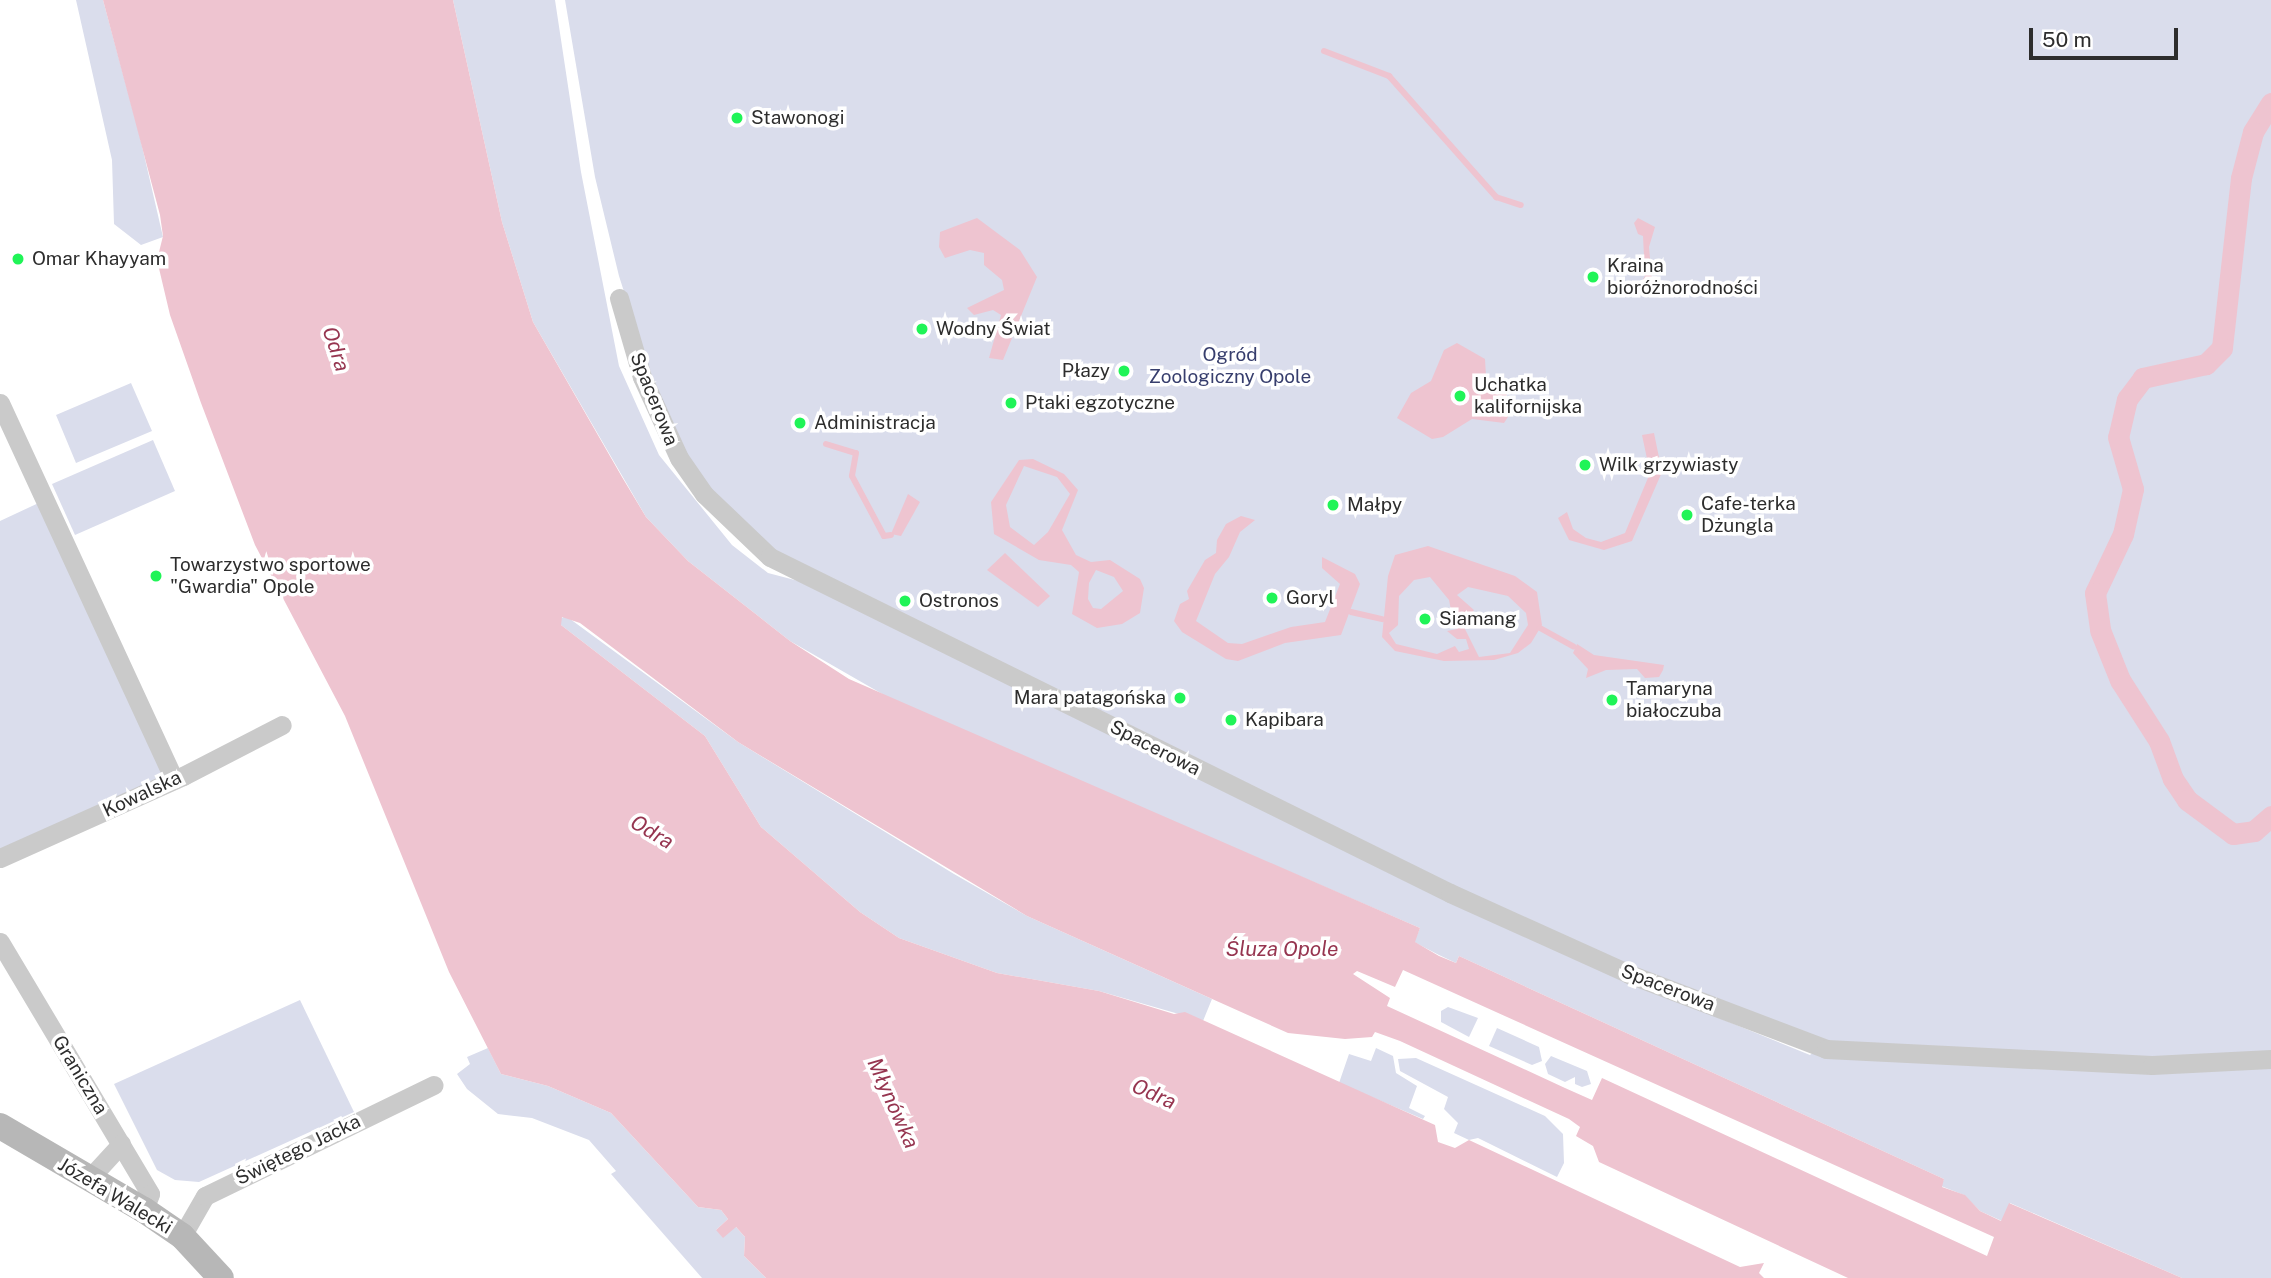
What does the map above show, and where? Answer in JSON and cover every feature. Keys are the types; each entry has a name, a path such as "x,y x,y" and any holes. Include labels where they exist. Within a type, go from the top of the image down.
{"main road":[{"name":"Józefa Walecki","path":"0,1126 88,1180 144,1210 182,1236 221,1278"}],"street":[{"name":"Spacerowa","path":"619,298 642,377 679,458 704,494 769,557 1450,893 1629,974 1826,1049 2152,1065 2271,1059"},
{"path":"0,403 174,780"},
{"name":"Kowalska","path":"0,859 174,780 282,725"},
{"name":"Graniczna","path":"0,942 150,1194 144,1210"},
{"name":"Świętego Jacka","path":"182,1236 205,1196 434,1085"},
{"path":"88,1180 121,1144"}],"green space":[{"path":"76,0 103,0 139,133 163,237 141,245 114,224 112,160"},
{"name":"Ogród Zoologiczny Opole","path":"453,0 555,0 581,172 619,366 659,455 732,545 768,573 810,584 1626,980 1810,1055 1825,1042 1631,968 1452,890 770,551 708,490 667,426 619,276 595,177 565,0 2271,0 2271,1278 2182,1278 2010,1203 2002,1221 1980,1211 1964,1195 1941,1186 1944,1179 1459,956 1456,963 1439,955 1414,942 1420,928 898,703 790,641 688,561 646,517 533,322 502,222"},
{"path":"131,383 152,431 76,463 56,415"},
{"path":"153,440 175,491 75,535 52,484"},
{"path":"45,500 174,780 0,858 0,521"},
{"path":"566,616 738,742 954,874 1027,916 1212,999 1203,1021 1099,991 997,973 899,938 860,912 761,827 705,736 561,625 559,619"},
{"path":"300,1000 354,1112 199,1182 175,1180 157,1170 114,1084"},
{"path":"1448,1007 1478,1018 1469,1037 1441,1022 1441,1011"},
{"path":"1497,1028 1539,1047 1542,1061 1532,1065 1489,1046"},
{"path":"488,1048 501,1074 548,1086 611,1113 698,1207 721,1210 728,1219 716,1230 735,1226 745,1237 744,1256 766,1278 702,1278 611,1174 616,1171 589,1140 532,1118 498,1114 467,1089 457,1074 470,1064 467,1057"},
{"path":"1376,1048 1393,1056 1396,1073 1417,1086 1409,1108 1425,1116 1423,1119 1339,1083 1349,1054 1371,1061"},
{"path":"1551,1056 1587,1071 1591,1084 1582,1087 1575,1084 1575,1077 1565,1082 1548,1074 1545,1064"},
{"path":"1416,1058 1545,1116 1563,1134 1564,1163 1557,1177 1478,1138 1469,1140 1454,1133 1458,1123 1444,1109 1448,1097 1400,1071 1398,1059"}],"water":[{"path":"103,0 453,0 502,222 533,322 646,517 688,561 790,641 849,679 1420,928 1415,942 1439,956 1456,963 1459,956 1944,1179 1942,1187 1965,1195 1980,1211 2001,1221 2009,1203 2182,1278 1848,1278 1599,1162 1593,1146 1576,1136 1580,1127 1569,1119 1400,1041 1375,1032 1372,1037 1345,1039 1288,1033 1027,916 738,742 580,623 562,617 561,625 705,736 761,827 860,912 899,938 997,973 1099,991 1174,1014 1185,1012 1435,1125 1438,1142 1455,1148 1469,1140 1740,1267 1764,1263 1759,1273 1764,1278 766,1278 744,1256 745,1237 736,1227 723,1238 716,1230 728,1219 721,1210 698,1207 611,1113 548,1086 501,1074 449,972 345,716 255,545 170,315 157,260 163,236 160,215","holes":["1403,970 1994,1237 1987,1256 1602,1078 1592,1100 1387,1006 1390,998 1353,974 1357,971 1395,987"]},
{"path":"977,218 1020,250 1037,277 1003,360 989,358 1001,315 993,310 974,315 967,308 1004,290 1002,280 984,265 984,253 970,250 945,258 939,247 940,232"},
{"path":"1638,218 1655,227 1649,247 1652,280 1644,290 1639,286 1645,276 1643,236 1638,234 1634,223"},
{"path":"1457,343 1485,359 1486,376 1506,387 1508,417 1504,423 1472,419 1443,437 1432,439 1397,418 1411,393 1431,381 1444,350"},
{"path":"1654,433 1662,472 1632,541 1604,550 1569,540 1558,518 1567,512 1573,529 1586,538 1601,542 1625,533 1650,473 1642,435"},
{"path":"1033,459 1064,474 1078,490 1062,530 1076,555 1091,562 1110,560 1140,579 1144,588 1140,613 1122,624 1097,628 1072,614 1079,572 1071,565 1039,560 994,534 991,502 1019,460","holes":["1024,466 1057,477 1070,494 1048,532 1034,545 1010,527 1006,505","1096,570 1114,577 1123,591 1101,609 1093,608 1088,599 1089,583"]},
{"path":"908,494 920,502 901,536 891,534"},
{"path":"1241,516 1255,520 1240,532 1229,557 1215,574 1196,621 1228,643 1242,644 1291,627 1325,622 1340,584 1322,568 1322,557 1355,574 1360,584 1341,635 1285,643 1238,661 1226,659 1182,632 1174,621 1180,604 1189,599 1187,591 1205,560 1216,553 1217,540 1226,524"},
{"path":"1428,546 1515,576 1537,592 1542,625 1531,643 1518,653 1494,660 1444,661 1395,651 1382,637 1388,576 1395,555","holes":["1430,577 1449,600 1452,615 1463,612 1457,629 1447,631 1457,639 1466,639 1469,649 1459,652 1455,646 1437,654 1396,644 1389,633 1398,625 1399,596 1414,580","1468,587 1508,596 1526,613 1528,625 1510,653 1479,657 1463,625 1474,610 1457,595"]},
{"path":"1005,553 1050,596 1038,607 987,570"},
{"path":"1577,644 1594,655 1664,665 1663,670 1659,677 1645,678 1637,669 1606,670 1586,678 1588,669 1573,653"}],"waterway":[{"path":"1324,51 1389,76 1496,197 1521,205"},
{"path":"2271,103 2253,132 2241,178 2222,348 2206,364 2143,378 2127,399 2118,437 2133,489 2123,534 2095,593 2100,630 2120,680 2159,741 2173,779 2187,800 2233,834 2254,831 2271,816"},
{"path":"826,444 856,453 852,476 884,536 891,535"},
{"path":"1351,612 1382,619"},
{"path":"1540,628 1573,646"}],"place":[{"name":"Stawonogi","path":"737,118"},
{"name":"Omar Khayyam","path":"18,259"},
{"name":"Kraina bioróżnorodności","path":"1593,277"},
{"name":"Wodny Świat","path":"922,329"},
{"name":"Płazy","path":"1124,371"},
{"name":"Uchatka kalifornijska","path":"1460,396"},
{"name":"Ptaki egzotyczne","path":"1011,403"},
{"name":"Administracja","path":"800,423"},
{"name":"Wilk grzywiasty","path":"1585,465"},
{"name":"Małpy","path":"1333,505"},
{"name":"Cafe-terka Dżungla","path":"1687,515"},
{"name":"Towarzystwo sportowe \"Gwardia\" Opole","path":"156,576"},
{"name":"Goryl","path":"1272,598"},
{"name":"Ostronos","path":"905,601"},
{"name":"Siamang","path":"1425,619"},
{"name":"Mara patagońska","path":"1180,698"},
{"name":"Tamaryna białoczuba","path":"1612,700"},
{"name":"Kapibara","path":"1231,720"}],"water label":[{"name":"Odra","path":"336,349"},
{"name":"Odra","path":"652,832"},
{"name":"Śluza Opole","path":"1282,949"},
{"name":"Odra","path":"1154,1094"},
{"name":"Młynówka","path":"893,1103"}]}
